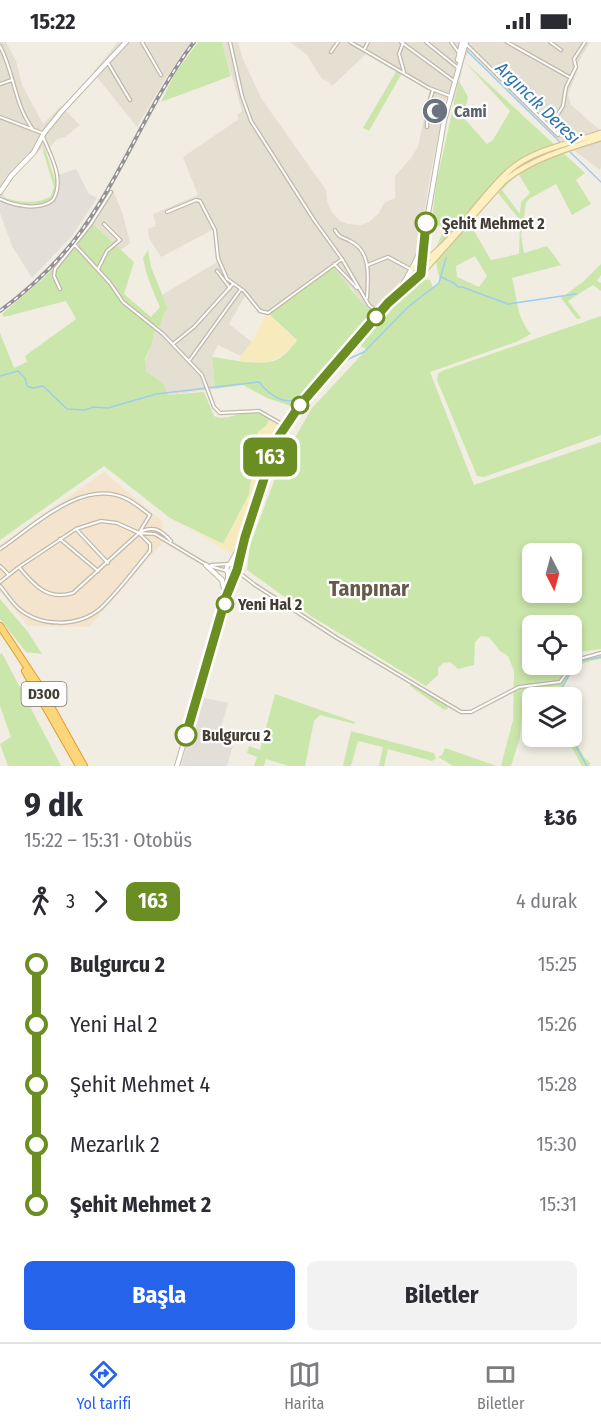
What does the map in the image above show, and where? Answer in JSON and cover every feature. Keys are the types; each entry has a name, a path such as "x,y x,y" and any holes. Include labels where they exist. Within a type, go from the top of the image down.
{"highway":[{"name":"D300","path":"0,626 39,685 84,766"},
{"name":"D300","path":"0,633 35,687 79,766"}],"main road":[{"path":"421,274 504,181 532,162 601,133"},
{"path":"412,270 439,249 513,167 530,158 601,138"}],"street":[{"path":"0,192 34,152 60,112 126,42"},
{"path":"142,42 161,75"},
{"path":"230,42 249,117 310,215 342,259 367,301 379,314"},
{"path":"331,52 338,42"},
{"path":"350,42 433,90 450,96"},
{"path":"364,50 368,42"},
{"path":"426,42 457,68"},
{"path":"451,42 459,53"},
{"path":"457,68 459,53 464,42"},
{"path":"388,303 421,274 423,243 436,160 464,42"},
{"path":"464,42 558,135 556,117 562,108 565,89 576,67 574,59 585,43 579,42"},
{"path":"507,42 571,78"},
{"path":"550,42 561,50"},
{"path":"405,73 399,54 402,43 454,81"},
{"path":"0,46 23,114 32,128"},
{"path":"108,63 130,100"},
{"path":"0,84 12,80"},
{"path":"427,127 427,108 433,90"},
{"path":"0,117 32,128 44,135 55,166 58,187 53,200 42,206 19,206 0,199"},
{"path":"60,288 54,271 75,245 111,192"},
{"path":"167,212 196,200 200,201 215,230 219,260 231,286"},
{"path":"98,269 107,251 120,240 104,224"},
{"path":"335,230 337,235 355,244 368,265 367,301"},
{"path":"177,766 226,597 237,570 274,445 300,405 388,303 412,270 423,243"},
{"path":"75,245 110,283 123,302 163,334 202,375 213,407 220,413 259,411 285,426"},
{"path":"368,265 390,257 412,270 415,279"},
{"path":"217,271 231,286 241,289 260,311 268,313 342,259"},
{"path":"334,264 354,287 359,288"},
{"path":"173,344 194,327 231,286"},
{"path":"189,362 241,289"},
{"path":"0,549 66,503 90,494 120,496 150,515 139,532 77,592 57,596 39,589 19,567"},
{"path":"94,522 117,523 139,532 150,544 150,551 101,608 80,619 59,622 38,619 17,606 0,584 19,567 60,539 94,522"},
{"path":"76,529 108,562"},
{"path":"139,532 149,529 158,530 172,543 206,565 222,580 226,597"},
{"path":"226,597 227,572 245,537"},
{"path":"60,539 98,572"},
{"path":"206,565 235,564 237,570 255,585 347,644 461,712 471,712 519,687 560,682 576,660 601,653"},
{"path":"206,565 232,574 237,570"},
{"path":"0,566 9,575"}],"shaded area":[{"path":"0,42 6,42 16,61 22,85 43,124 61,106 80,125 65,137 57,139 50,147 43,151 42,148 29,159 6,185 4,197 0,203"},
{"path":"118,42 191,42 164,81 137,127 93,72"},
{"path":"222,42 238,42 243,59 261,98 326,190 331,211 340,221 348,224 361,225 369,222 379,213 384,203 395,198 395,176 418,147 430,89 367,53 332,86 328,81 322,79 307,55 290,42 590,42 578,63 577,72 568,94 571,105 601,131 600,170 551,133 469,51 464,61 455,102 446,98 419,247 411,268 374,314 358,298 351,287 266,315 256,309 245,296 229,324 252,342 241,356 218,345 212,357 215,389 168,395 164,384 146,371 144,364 154,332 161,324 168,309 162,295 217,262 214,229 161,257 149,238 148,229 156,226 153,214 198,195 183,157 239,119 237,115 242,111"},
{"path":"76,169 89,194 97,198 72,236 32,278 12,246 0,213 0,203 2,200 16,204 49,201 53,198 56,186 55,176"},
{"path":"113,190 123,215 130,243 121,250 92,223"},
{"path":"104,472 163,522 163,542 89,627 28,626 0,591 0,545"},
{"path":"200,697 228,703 218,737 233,745 227,766 181,766"}],"green space":[{"path":"198,42 222,42 231,76 161,102 174,75"},
{"path":"464,61 585,173 576,180 591,204 572,215 556,184 529,199 526,203 521,235 524,253 547,246 561,265 512,278 520,314 531,334 516,342 430,372 474,485 601,442 601,649 582,652 582,615 522,615 522,675 571,675 564,687 522,687 520,738 511,766 501,766 513,720 514,671 508,656 500,651 489,637 481,636 475,642 474,665 458,669 450,662 443,663 438,668 438,675 426,686 311,616 247,570 250,545 282,460 312,408 367,349 360,343 405,294 423,279 430,280 433,288 440,281 434,253 445,227 431,225 437,180 459,81 468,97 463,117 487,144 493,140 510,111","holes":["518,173 530,193 521,202 520,214 502,190","497,192 520,220 519,254 491,260 470,224","475,256 487,276 479,287 457,277 456,266"]},
{"path":"397,70 402,73 369,131 363,128"},
{"path":"45,149 56,183 53,198 35,204 2,200 4,197 34,201 51,196 54,187 43,151"},
{"path":"92,223 134,262 124,294 151,317 160,307 144,265 143,258 148,250 151,267 168,309 161,324 154,332 152,344 145,359 146,371 164,384 168,395 204,392 214,416 226,418 249,413 270,418 267,426 258,432 249,495 223,544 170,518 104,466 0,540 0,333 14,368 27,362 25,356 76,319 66,301 4,317 2,314 45,277"},
{"path":"601,264 601,275 597,281 601,283 601,291 593,285 568,301 581,318 577,319 561,298 584,281"},
{"path":"332,268 374,314 291,406 267,398 243,385 215,389 212,357 265,362 280,358 287,352 297,340 269,314"},
{"path":"601,316 601,435 484,477 477,476 437,380 438,374"},
{"path":"0,599 28,632 42,654 26,652 0,619"},
{"path":"2,653 61,766 8,766 0,744 11,737 0,706 0,654"},
{"path":"601,654 601,659 582,665 582,658"},
{"path":"412,683 447,704 448,709 444,710 410,686"},
{"path":"275,694 355,722 355,724 320,715 314,721 305,766 289,766 266,759 264,766 254,766 257,757 247,753 249,746 260,750"},
{"path":"351,731 434,753 436,758 432,761 388,749 384,766 379,766 383,747 358,741 351,766 343,766"},
{"path":"572,747 579,747 590,763 590,766 582,766"},
{"path":"445,748 497,766 453,766 438,757 442,755"}],"sand":[{"path":"269,314 297,341 271,361 238,360 253,340 264,318"},
{"path":"270,418 278,426 265,457 246,523 231,554 184,525 223,544 249,495 258,432 266,426"}],"waterway":[{"name":"Argıncık Deresi","path":"465,49 560,142"},
{"name":"Argıncık Deresi","path":"564,146 601,182"},
{"path":"342,362 364,352 408,307 439,283 446,258"},
{"path":"441,277 458,287 508,304 576,294"},
{"path":"0,376 18,371 25,378 27,386 33,388 43,386 67,409 85,410 94,407 108,408 156,394 259,382 275,397 290,401 296,400 326,368"},
{"path":"562,687 575,665 580,661 601,657"},
{"path":"576,747 587,766"}],"railway":[{"path":"0,311 39,279 73,242 106,193 162,91 194,42"}],"bus line":[{"name":"163","path":"186,735 274,445 300,405 388,303 421,274 426,223"}],"place":[{"name":"Cami","path":"435,111"},
{"name":"Şehit Mehmet 2","path":"426,223"},
{"name":"Yeni Hal 2","path":"225,604"},
{"name":"Bulgurcu 2","path":"186,735"}],"district":[{"name":"Tanpınar","path":"369,588"}]}
